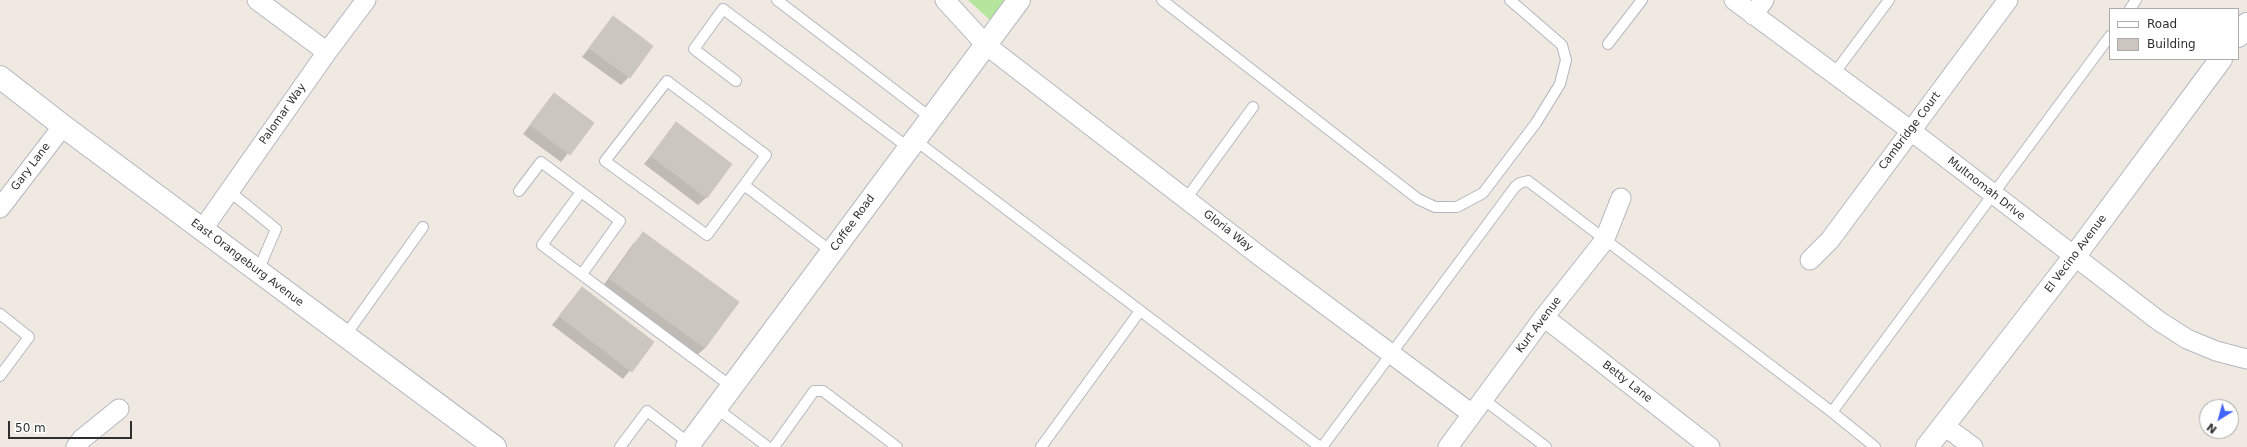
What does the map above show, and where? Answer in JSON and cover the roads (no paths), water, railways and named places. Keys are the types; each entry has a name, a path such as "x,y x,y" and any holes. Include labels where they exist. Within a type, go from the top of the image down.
{"street":[{"path":"257,0 327,52"},
{"name":"Palomar Way","path":"202,230 327,52 366,0"},
{"name":"Gloria Way","path":"945,0 986,45 1391,355 1472,414"},
{"name":"Coffee Road","path":"688,446 1019,0"},
{"name":"Multnomah Drive","path":"1734,0 1833,75 1910,130 2159,321 2186,339 2216,351 2247,359"},
{"path":"1753,15 1764,0"},
{"name":"Cambridge Court","path":"1810,260 1830,240 1910,130 2008,0"},
{"path":"2239,35 2247,24"},
{"name":"El Vecino Avenue","path":"1927,447 2074,257 2220,60"},
{"name":"East Orangeburg Avenue","path":"0,77 202,230 495,447"},
{"name":"Gary Lane","path":"0,208 63,126"},
{"name":"Kurt Avenue","path":"1448,447 1544,317 1604,241 1621,198"},
{"name":"Betty Lane","path":"1544,317 1710,447"},
{"path":"76,447 82,439 119,409"},
{"path":"1943,425 1973,447"}],"lane":[{"path":"777,0 931,118"},
{"path":"1162,0 1418,199 1435,207 1458,207 1483,193 1536,123 1560,84 1566,60 1562,45 1510,0"},
{"path":"1608,44 1642,0"},
{"path":"1833,75 1889,0"},
{"path":"736,81 694,48 723,9 912,144 1140,311 1321,447 1515,187 1520,182 1528,181 1604,241 1832,412 1875,447"},
{"path":"1832,412 2109,37"},
{"path":"667,81 766,155 744,185 707,235 605,161 667,81"},
{"path":"1186,198 1253,107"},
{"path":"519,191 541,162 620,221 582,274"},
{"path":"744,185 832,252"},
{"path":"229,191 276,229 258,271"},
{"path":"581,192 542,245 732,387"},
{"path":"345,336 423,227"},
{"path":"1040,447 1140,311"},
{"path":"0,314 29,337 0,376"},
{"path":"774,447 814,392 823,391 897,447"},
{"path":"1483,399 1546,447"},
{"path":"716,408 768,447"},
{"path":"620,447 647,410 688,446"}]}
